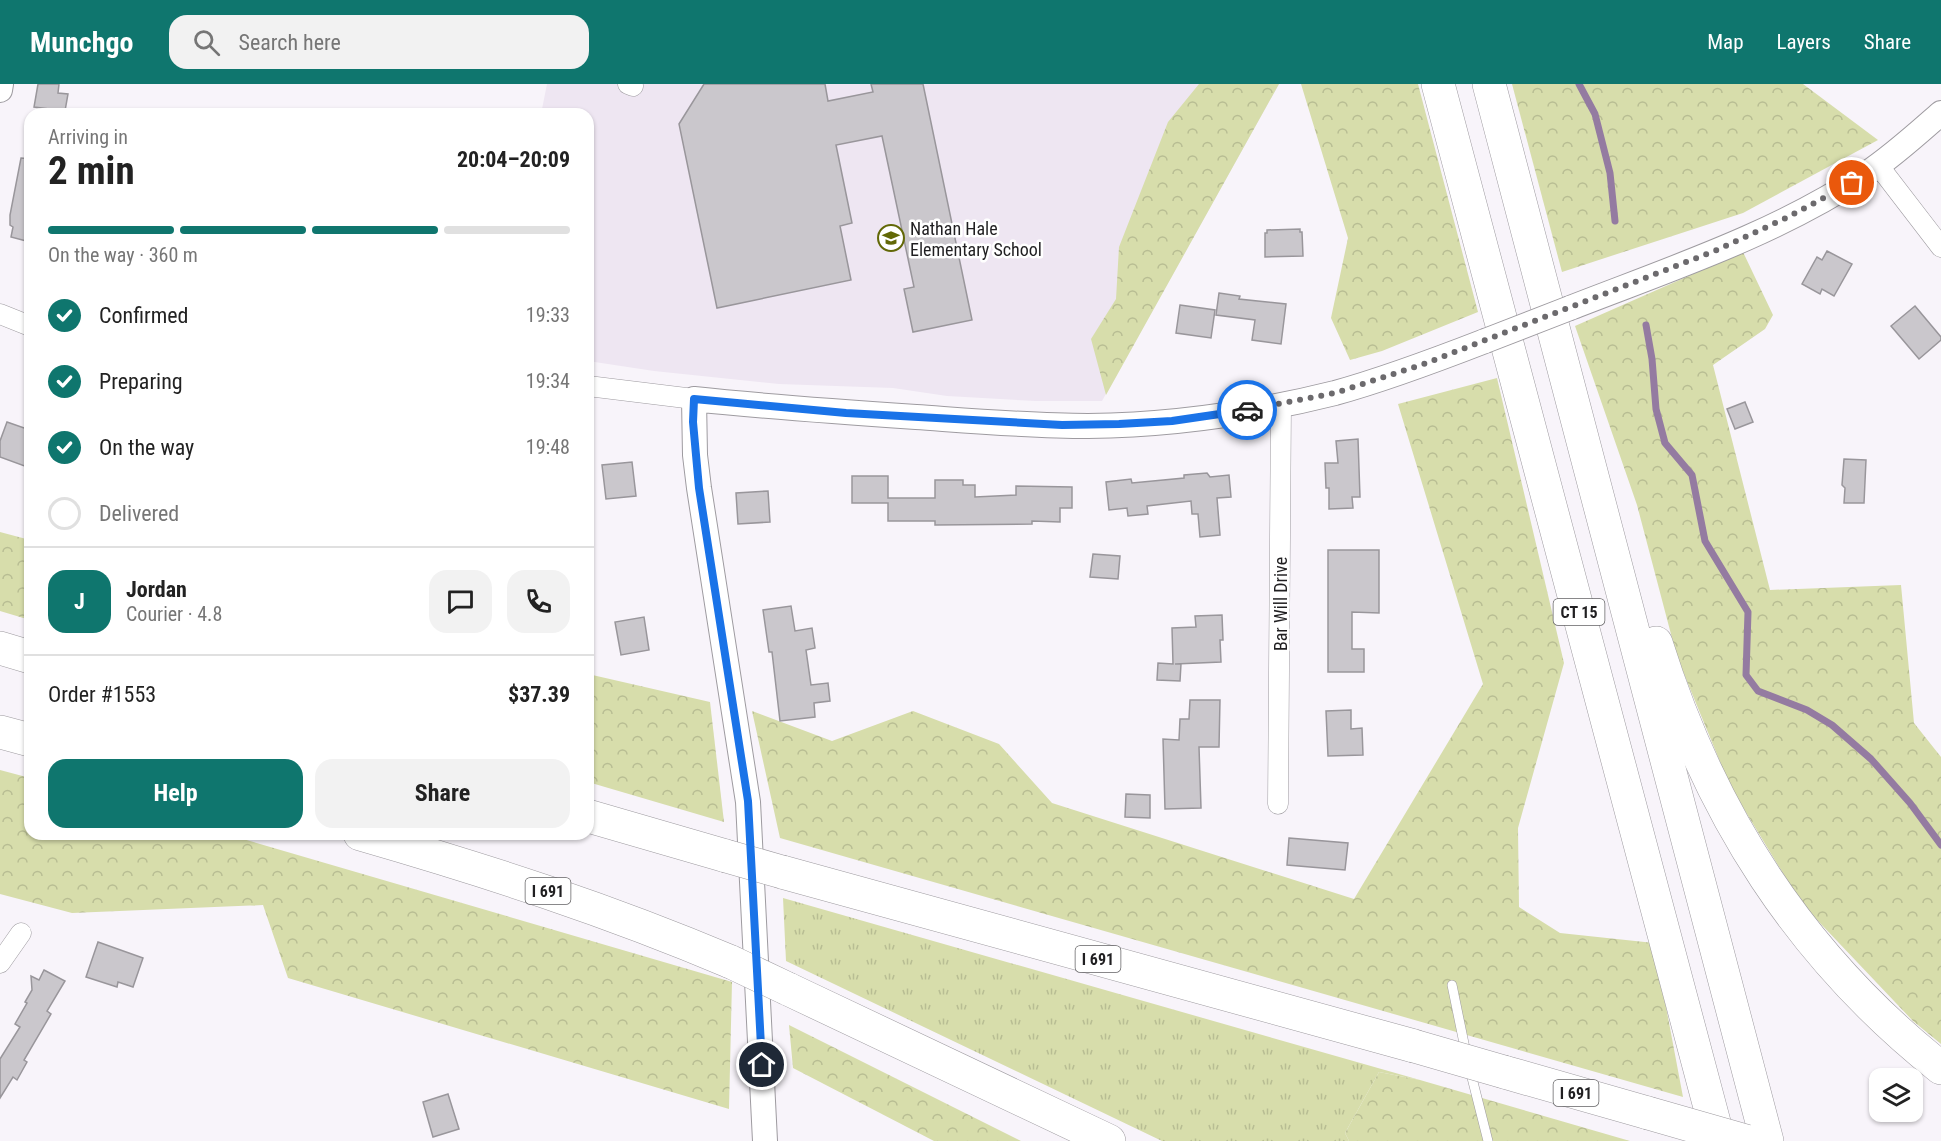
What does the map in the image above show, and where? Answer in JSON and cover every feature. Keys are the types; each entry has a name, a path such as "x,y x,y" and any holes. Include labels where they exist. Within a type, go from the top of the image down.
{"highway":[{"name":"CT 15","path":"1438,84 1719,1141"},
{"name":"CT 15","path":"1489,84 1767,1141"},
{"path":"1603,523 1638,587 1666,675 1698,757 1724,811 1757,866 1793,917 1857,993 1901,1036 1941,1068"},
{"path":"0,648 24,655"},
{"path":"0,732 24,738"},
{"name":"I 691","path":"594,818 1746,1141"},
{"name":"I 691","path":"380,840 546,890 609,912 731,962 1109,1141"}],"street":[{"path":"0,90 1,84"},
{"path":"594,387 694,399 846,413 1062,425 1172,421 1281,404 1335,393 1378,380 1570,308 1772,226 1835,193 1878,165 1941,113"},
{"path":"1878,165 1941,247"},
{"path":"0,314 24,324"},
{"path":"694,399 693,422 699,488 748,801 765,1141"},
{"name":"Bar Will Drive","path":"1278,804 1281,404"},
{"path":"0,963 21,933"}],"lane":[{"path":"1452,985 1488,1141"}],"shaded area":[{"name":"Nathan Hale Elementary School","path":"547,84 1279,84 1102,401 1035,401 947,396 893,388 779,384 654,371 594,362 594,108 542,108"}],"green space":[{"path":"1199,84 1279,84 1106,395 1091,339 1116,299 1119,247 1168,122"},
{"path":"1301,84 1418,84 1478,312 1382,351 1350,360 1331,318 1348,238"},
{"path":"1512,84 1803,84 1878,140 1743,213 1562,272"},
{"path":"1743,252 1773,315 1765,329 1713,365 1770,590 1901,585 1914,723 1941,757 1941,1044 1913,1021 1801,903 1730,786 1677,657 1637,505 1575,326"},
{"path":"1497,378 1564,663 1518,828 1519,907 1560,933 1654,943 1683,1097 780,838 752,711 832,741 913,711 999,744 1052,803 1354,899 1483,684 1398,404"},
{"path":"0,532 24,538 24,618 0,611"},
{"path":"594,675 710,702 724,822 594,784"},
{"path":"0,770 24,776 24,840 247,840 732,982 729,1109 288,978 263,905 72,913 0,894"},
{"path":"783,898 1420,1080 1379,1072 1345,1133 1349,1141 1162,1141 786,961"},
{"path":"789,1025 1021,1141 934,1141 793,1068"},
{"path":"1379,1072 1420,1080 1630,1141 1349,1141 1345,1133"}],"building":[{"path":"38,84 59,84 58,93 68,94 66,108 34,107"},
{"path":"704,84 825,84 828,101 873,92 871,84 923,84 972,320 913,332 904,289 914,287 882,136 836,145 852,223 840,226 851,280 717,308 679,124"},
{"path":"21,158 24,158 24,240 11,237 13,227 10,225"},
{"path":"1300,229 1303,256 1265,257 1267,230"},
{"path":"1827,251 1852,264 1834,296 1822,289 1820,294 1802,284 1817,257 1822,260"},
{"path":"1219,293 1240,296 1239,299 1286,304 1281,344 1252,340 1255,320 1216,315"},
{"path":"1180,305 1215,310 1211,338 1176,333"},
{"path":"1915,306 1941,337 1941,340 1919,359 1891,326"},
{"path":"1745,402 1753,422 1735,429 1727,409"},
{"path":"7,422 24,428 24,466 0,457 0,441"},
{"path":"1358,439 1360,497 1352,497 1353,508 1329,509 1329,488 1326,488 1325,463 1338,463 1336,441"},
{"path":"1844,459 1866,460 1864,503 1844,503 1845,488 1842,485"},
{"path":"632,462 636,496 606,499 602,465"},
{"path":"1207,473 1210,477 1229,475 1231,497 1217,498 1220,535 1200,537 1198,514 1192,514 1191,501 1147,506 1148,514 1128,516 1127,508 1109,510 1106,482 1131,479 1132,483 1184,478 1184,475"},
{"path":"852,476 888,476 888,498 935,498 935,480 963,480 963,485 975,485 975,497 1016,495 1016,486 1072,487 1072,508 1060,508 1060,522 1032,521 1032,524 935,525 935,521 888,521 888,503 852,503"},
{"path":"768,491 770,522 738,524 736,493"},
{"path":"1328,550 1379,550 1379,613 1352,612 1352,649 1364,649 1364,672 1328,672"},
{"path":"1093,554 1120,556 1118,579 1090,577"},
{"path":"791,606 795,631 812,628 815,648 806,650 811,685 828,683 830,701 814,703 815,717 780,721 772,652 769,652 763,610"},
{"path":"1222,615 1221,662 1175,664 1181,664 1180,681 1157,680 1158,663 1173,664 1172,628 1196,627 1195,616"},
{"path":"644,617 649,650 621,655 615,622"},
{"path":"1190,700 1220,700 1219,747 1199,747 1201,808 1165,809 1163,739 1179,740 1180,719 1189,719"},
{"path":"1351,710 1351,729 1362,728 1363,755 1328,756 1326,711"},
{"path":"1126,794 1150,795 1150,818 1125,817"},
{"path":"1289,838 1348,843 1345,870 1287,865"},
{"path":"98,942 143,958 133,987 118,982 117,987 86,977"},
{"path":"44,970 65,981 47,1011 51,1014 24,1060 27,1062 17,1080 13,1077 0,1098 0,1059 20,1027 15,1024 32,990 31,976 39,980"},
{"path":"448,1094 459,1129 433,1137 423,1102"}],"waterway":[{"path":"1579,84 1595,114 1610,173 1615,221"},
{"path":"1646,325 1652,359 1656,409 1665,443 1692,475 1705,541 1748,612 1746,675 1758,691 1807,710 1832,725 1871,759 1910,803 1941,845"}],"way so far":[{"path":"1247,410 1335,393 1424,364 1717,250 1772,226 1852,183"}],"place":[{"name":"Nathan Hale Elementary School","path":"891,238"}],"route":[{"path":"762,1065 748,801 699,488 693,422 694,399 846,413 1089,426 1172,421 1247,410"}]}
